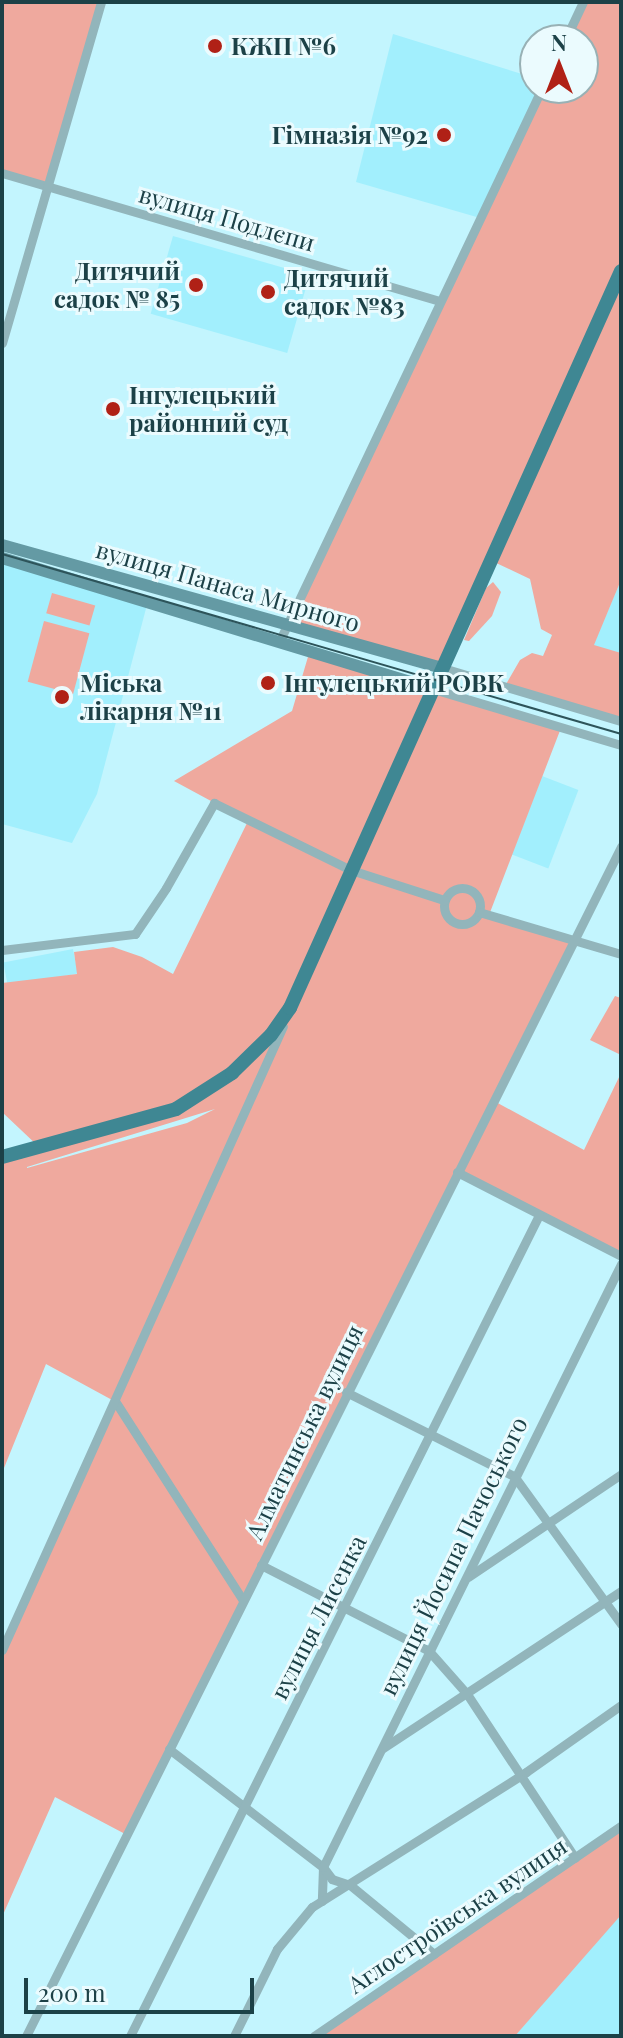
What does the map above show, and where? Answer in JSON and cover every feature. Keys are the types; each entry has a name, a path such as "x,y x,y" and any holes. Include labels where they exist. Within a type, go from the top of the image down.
{"main road":[{"path":"2,1157 176,1109 232,1073 271,1035 290,1008 621,271"},
{"name":"вулиця Панаса Мирного","path":"2,545 286,627 443,668"},
{"name":"вулиця Панаса Мирного","path":"2,558 433,689"}],"street":[{"path":"2,343 101,2"},
{"path":"573,24 583,2"},
{"path":"280,640 534,104"},
{"name":"вулиця Подлєпи","path":"2,173 440,301"},
{"path":"443,668 621,721"},
{"path":"433,689 621,745"},
{"path":"2,950 135,934 166,888 214,803 351,870 444,900"},
{"name":"Алматинська вулиця","path":"26,2036 621,847"},
{"path":"468,888 479,898 479,912 467,923 455,923 445,913 444,900 452,890 468,888"},
{"path":"479,912 621,954"},
{"path":"2,1650 290,1008"},
{"path":"457,1172 621,1256"},
{"name":"вулиця Лисенка","path":"130,2036 346,1608 539,1215"},
{"name":"вулиця Йосипа Пачоського","path":"323,1867 621,1264"},
{"path":"346,1392 514,1476 621,1624"},
{"path":"115,1401 243,1600"},
{"path":"466,1579 621,1474"},
{"path":"261,1565 429,1651 467,1694 575,1858"},
{"path":"381,1750 621,1591"},
{"path":"234,2036 277,1949 295,1925 322,1901 520,1775 621,1705"},
{"path":"169,1749 323,1867 332,1879 350,1885 434,1954"},
{"name":"Аглостроївська вулиця","path":"314,2036 621,1826"},
{"path":"322,1901 323,1867"}],"shaded area":[{"path":"2,2 101,2 47,187 2,173"},
{"path":"583,2 621,2 621,580 594,645 621,653 621,721 505,686 520,660 532,653 543,656 552,635 541,629 530,579 492,561 443,668 286,627 534,104 599,104 599,24 573,24"},
{"name":"Гімназія №92","path":"393,34 519,73 519,104 534,104 480,218 356,182"},
{"path":"173,236 309,275 287,353 151,314"},
{"name":"Міська лікарня №11","path":"2,558 148,601 97,794 72,843 2,824"},
{"path":"621,580 621,653 593,646"},
{"path":"493,582 501,592 492,616 469,641 464,640 486,588"},
{"path":"52,593 95,605 89,626 46,613"},
{"path":"44,621 89,633 73,694 28,682"},
{"path":"310,650 561,728 489,915 576,941 494,1101 584,1150 621,1073 621,1256 457,1172 127,1835 55,1797 2,1917 2,1650 114,1401 46,1364 2,1473 2,1157 39,1147 2,1112 2,983 77,974 74,952 113,947 142,957 173,974 248,821 174,781 292,711","holes":["215,1109 187,1123 27,1168"]},
{"path":"542,776 578,790 548,868 512,854"},
{"path":"73,949 78,974 8,987 3,963"},
{"path":"615,996 621,998 621,1055 590,1040"},
{"path":"621,1826 621,1915 515,2036 314,2036"},
{"path":"621,1915 621,2036 515,2036 588,1949"}],"tram line":[{"path":"2,554 621,734"}],"place":[{"name":"КЖП №6","path":"215,46"},
{"name":"Гімназія №92","path":"444,135"},
{"name":"Дитячий садок № 85","path":"196,285"},
{"name":"Дитячий садок №83","path":"268,292"},
{"name":"Інгулецький районний суд","path":"113,409"},
{"name":"Інгулецький РОВК","path":"268,683"},
{"name":"Міська лікарня №11","path":"62,697"}]}
